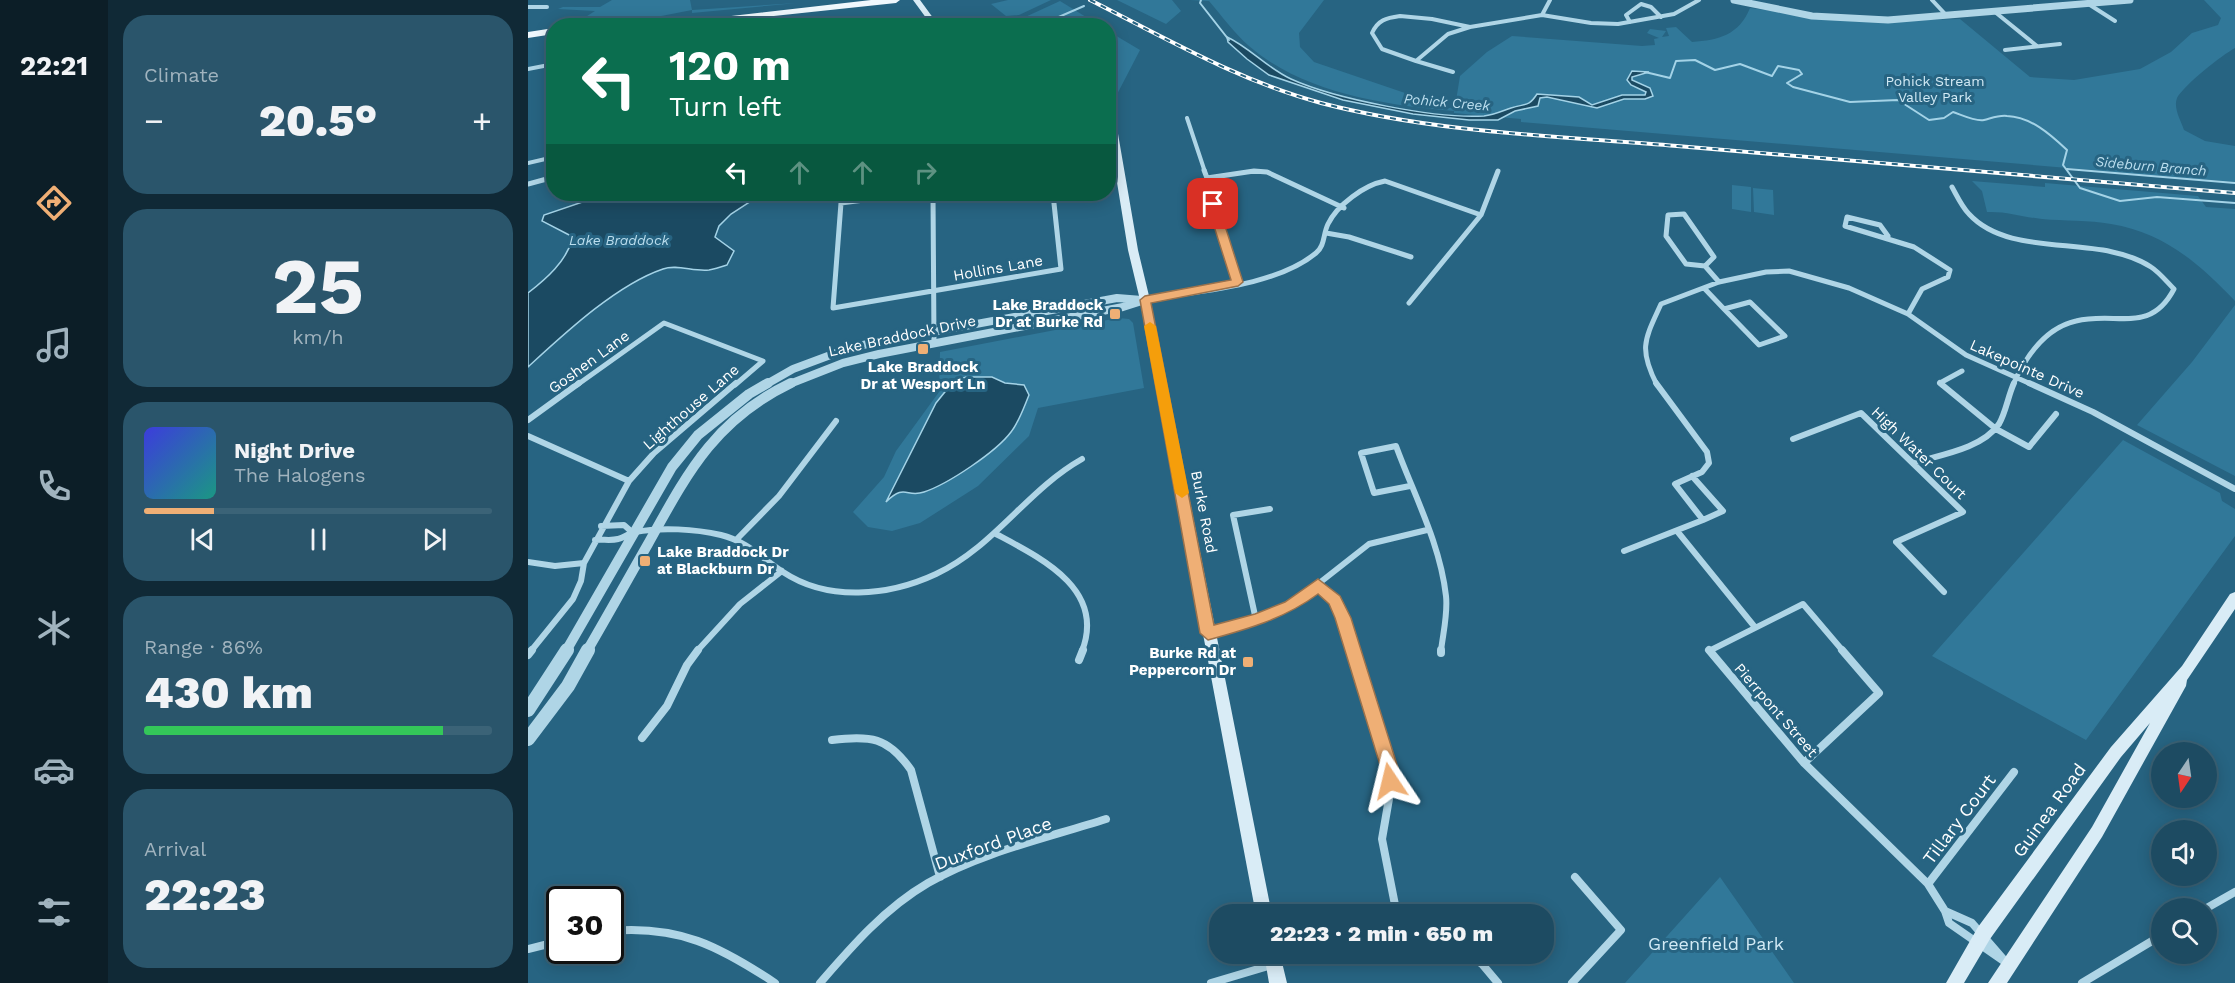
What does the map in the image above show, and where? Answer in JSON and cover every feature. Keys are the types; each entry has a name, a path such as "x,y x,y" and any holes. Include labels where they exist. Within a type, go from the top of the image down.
{"main road":[{"path":"673,18 844,0"},
{"path":"724,18 896,0"},
{"path":"916,0 930,18"},
{"path":"528,35 546,32"},
{"path":"528,40 546,37"},
{"name":"Burke Road","path":"1116,146 1133,250 1145,300 1262,904"},
{"name":"Guinea Road","path":"1955,983 1980,939 2116,752 2187,670 2235,598"},
{"name":"Guinea Road","path":"1997,983 2097,832 2173,701 2187,670"},
{"path":"1273,964 1278,983"}],"street":[{"path":"1542,15 1550,0"},
{"path":"1416,61 1448,34 1470,27 1542,15 1598,24 1630,22 1661,17 1686,9 1699,0"},
{"path":"1734,0 1795,13 1888,20 2130,0"},
{"path":"1932,0 1948,16"},
{"path":"1630,22 1626,15 1641,4 1651,7 1661,17"},
{"path":"2090,5 2115,21"},
{"path":"528,7 547,7"},
{"path":"1995,12 2037,46"},
{"path":"1453,72 1382,49 1372,33 1376,24 1404,16 1470,27"},
{"path":"2005,50 2060,44"},
{"path":"528,69 546,66"},
{"path":"1187,118 1207,178 1254,171 1268,172 1344,208"},
{"path":"528,163 546,159"},
{"path":"1409,303 1481,215 1498,171"},
{"path":"528,184 546,179"},
{"name":"Lake Braddock Drive","path":"528,710 563,657 633,532 685,450 714,421 749,394 793,369 831,353 1123,307 1145,300 1265,276 1303,261 1321,248 1331,219 1368,184 1385,181 1481,215"},
{"path":"1913,463 1978,441 1996,429 2017,379 2033,350 2061,326 2076,320 2100,318 2136,321 2157,314 2170,300 2174,289 2167,278 2149,266 2124,256 2074,244 2018,239 1993,231 1972,220 1958,205 1952,187"},
{"path":"856,201 841,203 833,308 935,292"},
{"path":"933,201 934,338"},
{"name":"Hollins Lane","path":"935,292 1061,269 1054,201"},
{"path":"1213,204 1238,282"},
{"path":"1705,266 1714,257 1684,214 1668,215 1666,236 1686,264 1705,266 1719,282"},
{"path":"1888,236 1880,225 1847,217 1845,226 1888,236 1940,260 1950,270 1948,277 1922,289 1908,314"},
{"path":"1326,233 1349,237 1411,257"},
{"name":"Lakepointe Drive","path":"1692,476 1702,472 1708,463 1707,452 1665,399 1644,357 1644,342 1661,304 1719,282 1766,272 1789,271 1849,288 1908,314 1966,356 2093,412 2235,489"},
{"path":"1704,288 1724,309 1759,345 1785,336 1750,302 1724,309"},
{"name":"Goshen Lane","path":"528,420 664,323"},
{"name":"Lighthouse Lane","path":"528,655 573,599 581,580 584,563 602,526 629,481 654,453 763,361 664,323"},
{"name":"Lake Braddock Drive","path":"528,739 568,686 654,532 702,452 728,426 760,401 800,378 835,363 934,338"},
{"path":"1962,371 1940,383 1996,429 2029,447 2056,414"},
{"name":"High Water Court","path":"1793,439 1861,413 1963,512 1896,542 1944,592"},
{"path":"737,539 779,496 836,421"},
{"path":"528,436 629,481"},
{"path":"1410,486 1374,493 1360,453 1396,446 1437,556 1446,600 1441,653"},
{"path":"595,540 617,539 633,532 706,532 737,539 761,552 792,578 826,590 854,592 886,589 919,581 949,568 977,551 1054,473 1082,459"},
{"path":"1624,551 1677,531 1704,520 1723,511 1692,476 1675,484 1704,520"},
{"path":"1256,620 1233,515 1270,508"},
{"path":"602,526 624,525 633,532"},
{"path":"1208,633 1256,620 1290,606 1369,544 1427,530"},
{"path":"1677,531 1754,626 1803,604 1879,693 1804,763"},
{"path":"996,534 1050,564 1073,586 1082,603 1088,632 1079,660"},
{"path":"528,562 555,566 584,563"},
{"path":"642,738 667,706 687,665 711,633 740,604 782,571"},
{"path":"1318,585 1335,600 1343,618 1390,768 1390,793 1382,839 1395,904"},
{"name":"Pierrpont Street","path":"1754,626 1708,650 1804,763 1928,884 1945,911 1949,923 1980,939 2008,964"},
{"path":"832,740 863,735 879,739 902,756 911,770 940,877"},
{"name":"Tillary Court","path":"1928,884 2014,772"},
{"name":"Duxford Place","path":"820,983 878,921 915,892 940,877 1106,819"},
{"path":"1572,983 1621,930 1575,878"},
{"path":"2217,902 2235,892"},
{"name":"Pierrpont Street","path":"1945,911 1959,913 1980,939 2008,964"},
{"path":"624,930 644,928 687,934 718,947 776,983"},
{"path":"2082,983 2151,942"},
{"path":"528,949 546,944"},
{"path":"1211,983 1257,964"},
{"path":"1482,964 1498,983"}],"green space":[{"path":"612,0 690,0 692,10 651,18 584,18 595,11 558,9 600,7"},
{"path":"1008,0 1051,0 1019,15 1006,16 991,4"},
{"path":"1117,0 1172,0 1181,11 1166,24"},
{"name":"Pohick Stream Valley Park","path":"1190,0 1324,0 1299,33 1300,47 1314,62 1449,108 1455,107 1460,76 1487,52 1512,36 1642,46 1655,45 1654,39 1659,38 1647,33 1650,29 1666,31 1662,37 1669,36 1666,28 1676,27 1692,42 1702,41 1734,30 1750,8 1859,22 1960,19 2030,77 2074,80 2140,69 2171,52 2192,33 2218,25 2221,18 2204,0 2235,0 2235,48 2213,63 2187,86 2177,98 2176,106 2184,130 2205,141 2235,146 2235,182 1521,122 1521,119 1400,105 1346,94 1294,75 1270,62 1249,46 1209,1"},
{"path":"1060,1 1088,18 1023,18"},
{"path":"797,3 692,13 692,10"},
{"path":"1116,36 1140,50 1116,96"},
{"path":"1972,181 2045,187 2045,183 2198,196 2206,207 2235,209 2235,301 2194,262 2164,242 2147,234 2103,223 1987,212 1982,191"},
{"path":"1732,185 1751,187 1751,212 1732,209"},
{"path":"1753,188 1773,190 1774,215 1754,212"},
{"path":"2235,305 2235,476 2137,425 2192,362"},
{"path":"1118,318 1129,319 1133,323 1144,388 1038,408 1029,436 978,486 920,523 892,531 868,527 853,512 884,477 896,451 939,392 940,352"},
{"path":"2123,440 2220,493 2222,501 2235,509 2235,536 2086,740 1932,656"},
{"name":"Greenfield Park","path":"1720,877 1794,983 1625,983"}],"water":[{"path":"1227,37 1291,79 1333,94 1414,111 1484,116 1526,104 1537,94 1579,97 1592,105 1622,95 1645,95 1646,92 1631,85 1627,80 1632,71 1649,72 1632,77 1632,80 1650,88 1653,96 1645,99 1624,99 1597,108 1547,97 1540,98 1538,106 1515,111 1498,120 1469,120 1413,114 1343,100 1269,75 1228,42"},
{"name":"Lake Braddock","path":"585,201 751,201 731,214 719,226 715,237 734,251 727,265 703,270 668,268 645,276 591,312 528,367 528,293 561,262 573,237 542,221 544,215"},
{"path":"966,377 992,377 1005,383 1024,385 1029,395 1014,428 983,458 946,482 924,492 897,493 886,502 936,403 953,382"}],"waterway":[{"name":"Pohick Creek","path":"1201,0 1200,3 1229,40"},
{"path":"1056,18 1084,6"},
{"name":"Pohick Creek","path":"1645,72 1670,78 1676,61 1695,60 1715,70 1740,64 1772,76 1778,66 1799,70 1802,74 1787,83 1793,87 1850,102 1898,100 1929,120 1944,118 1953,112 1981,120 2001,116 2016,117 2040,127 2067,150 2063,165 2080,188 2120,201 2157,197 2235,203"},
{"name":"Sideburn Branch","path":"2067,169 2235,183"}],"railway":[{"path":"1090,0 1203,58 1261,83 1321,103 1409,121 1498,132 2235,193"}],"slow traffic":[{"path":"1150,326 1182,493"}],"place":[{"name":"Lake Braddock Dr at Burke Rd","path":"1115,314"},
{"name":"Lake Braddock Dr at Wesport Ln","path":"923,349"},
{"name":"Lake Braddock Dr at Blackburn Dr","path":"645,561"},
{"name":"Burke Rd at Peppercorn Dr","path":"1248,662"}],"route":[{"path":"1213,204 1238,282 1145,300 1208,633 1256,620 1290,606 1318,585 1335,600 1343,618 1390,768 1390,781"}]}
